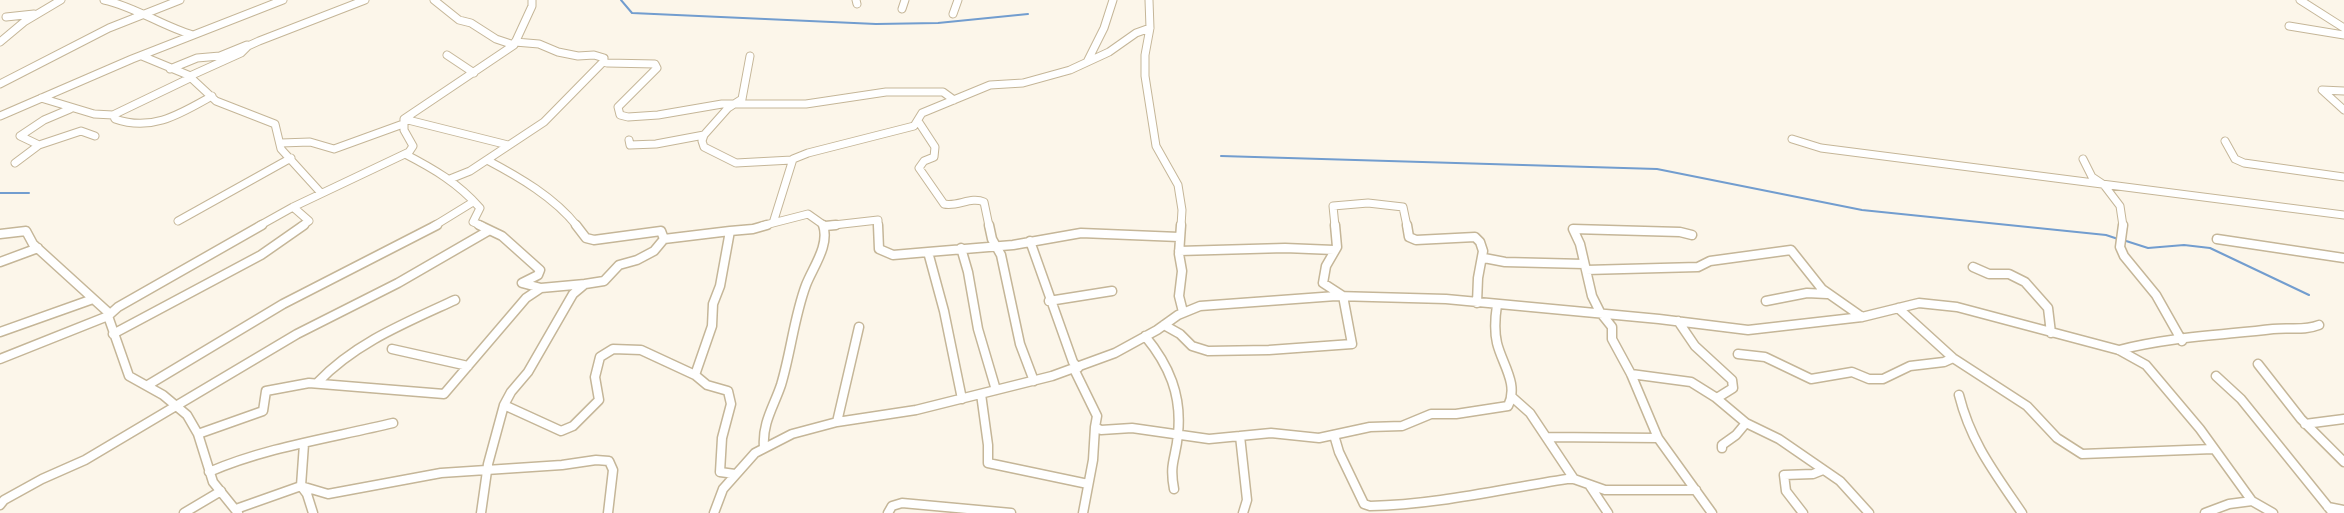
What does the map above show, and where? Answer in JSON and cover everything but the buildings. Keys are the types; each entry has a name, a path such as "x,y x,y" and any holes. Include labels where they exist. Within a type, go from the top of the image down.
{"street":[{"path":"0,42 13,30 59,0"},
{"path":"104,0 123,3 176,30 194,35"},
{"path":"123,3 136,0"},
{"path":"0,84 109,28 180,0"},
{"path":"0,116 283,0"},
{"path":"170,69 197,58 220,56 365,0"},
{"path":"434,0 459,20 471,23 496,39 514,43 539,44 558,52 579,56 601,56 604,58 603,62"},
{"path":"281,143 310,142 334,149 404,122 502,56 514,43 532,6 532,0"},
{"path":"902,9 905,0"},
{"path":"952,14 958,0"},
{"path":"1087,62 1104,28 1113,0"},
{"path":"1149,0 1150,28 1145,55 1148,105 1156,146 1179,185 1182,210 1179,237 1182,270 1179,296 1183,312"},
{"path":"2300,0 2344,28"},
{"path":"6,17 37,14"},
{"path":"2289,26 2344,35"},
{"path":"750,56 742,99 728,108 704,135 702,141 704,147 736,163 792,160 808,153 914,126 922,113 990,85 1023,83 1057,74 1087,62 1119,46 1136,33 1150,28"},
{"path":"0,34 13,30"},
{"path":"41,98 70,109 104,116 113,115 241,53 248,46 259,41"},
{"path":"447,55 474,73"},
{"path":"142,56 190,77 216,101 275,124 281,143 280,149 291,158 321,193"},
{"path":"450,179 470,171 544,122 603,62 657,66 621,103 618,113 622,116 658,115 698,107 737,103 806,104 892,92 943,93 954,100"},
{"path":"2344,91 2322,90 2344,110"},
{"path":"113,115 115,119 123,122 154,125 212,96"},
{"path":"39,145 20,136 44,120 70,109"},
{"path":"918,121 935,147 934,156 924,161 920,168 944,204 949,206 976,199 982,200 992,239 1001,255 1020,344 1034,381"},
{"path":"404,122 508,145"},
{"path":"0,359 109,315 292,207 405,154 413,146 404,122"},
{"path":"15,163 39,145 81,131 95,136"},
{"path":"629,140 630,145 642,147 657,142 704,135"},
{"path":"1792,139 1814,147 2344,215"},
{"path":"2225,141 2235,159 2244,163 2344,177"},
{"path":"405,154 462,188 480,208 473,222 502,236 540,270 538,275 522,283 541,288 604,281 619,265 637,260 654,250 664,239 753,230 790,217 808,214 825,226 878,220 879,249 893,255 996,246 1081,233 1179,237"},
{"path":"178,221 291,158"},
{"path":"2083,159 2092,177 2104,185 2120,206 2124,231 2120,247 2124,256 2156,296 2182,340"},
{"path":"487,160 513,174 565,211 586,238 594,240 662,231 664,239"},
{"path":"774,223 792,160"},
{"path":"148,385 166,371 196,356 226,336 312,289 439,225 473,202"},
{"path":"1164,324 1180,334 1191,346 1208,351 1352,344 1343,296 1323,283 1326,266 1337,242 1333,206 1376,203 1403,207 1408,232 1412,239 1475,237 1482,246 1484,258 1478,275 1477,303"},
{"path":"113,334 261,255 298,231 309,221 292,207"},
{"path":"764,447 763,436 780,387 806,285 821,255 825,226"},
{"path":"1692,235 1680,232 1573,229 1581,244 1591,291 1600,315 1612,327 1612,339 1631,374 1658,438 1712,513"},
{"path":"0,234 26,231 38,248 109,315 113,334 129,376 148,385 179,406 198,434 209,472 237,511 301,486 328,494 441,473 562,465 596,460 609,461 613,470 608,513"},
{"path":"0,505 4,500 42,479 85,460 179,406 297,334 398,283 488,231"},
{"path":"695,375 712,326 713,304 720,286 730,231"},
{"path":"2217,239 2344,258"},
{"path":"1030,241 1049,301 1097,416 1083,513"},
{"path":"0,262 38,248"},
{"path":"960,248 968,272 978,329 996,390"},
{"path":"1179,252 1285,248 1334,250"},
{"path":"1484,258 1505,262 1585,267 1698,267 1710,261 1791,250 1828,295 1862,317"},
{"path":"928,252 946,318 952,359 962,399"},
{"path":"1973,267 1989,274 2009,274 2025,282 2048,308 2051,333"},
{"path":"480,513 487,471 508,396 528,372 573,294 585,284"},
{"path":"198,434 263,411 266,391 290,385 317,383 364,389 444,394 526,298 541,288"},
{"path":"1049,301 1112,291"},
{"path":"1766,301 1807,293 1828,295"},
{"path":"714,513 723,489 755,453 792,434 837,422 916,410 1076,369 1115,352 1146,336 1183,312 1200,306 1343,296 1446,299 1678,321 1748,330 1862,317 1919,303 1957,307 2120,350 2146,365 2200,429 2252,501 2270,513"},
{"path":"0,332 93,299"},
{"path":"317,383 334,365 380,334 455,300"},
{"path":"1095,427 1101,430 1132,428 1209,439 1271,433 1319,438 1370,427 1402,426 1431,414 1502,408 1509,405 1512,397 1508,373 1498,347 1495,331 1497,305"},
{"path":"1898,308 1953,358 2027,406 2057,438 2082,454 2213,449"},
{"path":"1678,321 1695,346 1732,380 1733,387 1717,398"},
{"path":"2120,350 2146,343 2284,328 2308,330 2319,325"},
{"path":"837,422 859,327"},
{"path":"1146,336 1160,354 1175,385 1178,434 1170,469 1174,489"},
{"path":"504,405 561,431 573,426 599,400 595,377 600,357 612,349 640,350 695,375 707,385 728,391 731,404 722,438 720,472 735,474"},
{"path":"392,350 468,366"},
{"path":"1738,354 1765,357 1811,379 1852,372 1869,379 1883,379 1910,366 1944,362 1953,358"},
{"path":"2258,364 2306,424 2344,462"},
{"path":"1631,374 1688,381 1717,398 1746,423 1779,439 1823,470 1851,491 1869,513"},
{"path":"2216,376 2241,399 2330,510 2344,510"},
{"path":"981,394 983,427 989,444 988,463 1088,484"},
{"path":"1959,395 1966,423 1977,446 2022,513"},
{"path":"1512,397 1530,414 1574,479"},
{"path":"2306,424 2332,419 2344,420"},
{"path":"209,472 260,453 393,423"},
{"path":"1722,448 1722,444 1736,435 1746,423"},
{"path":"1334,435 1335,445 1353,477 1358,492 1365,504 1370,506 1414,505 1448,497 1574,479 1605,490 1696,490"},
{"path":"1240,436 1246,500 1244,513"},
{"path":"1546,437 1658,438"},
{"path":"304,444 301,486 307,494 313,513"},
{"path":"1803,513 1785,489 1784,475 1813,474 1823,470"},
{"path":"1590,486 1608,513"},
{"path":"184,513 221,491"},
{"path":"2205,513 2229,504 2252,501"},
{"path":"888,513 892,506 902,504 1011,513"}],"waterway":[{"path":"621,0 632,13 876,24 938,23 1028,14"},
{"path":"1221,156 1657,169 1862,210 2106,235 2118,239"},
{"path":"0,193 29,193"},
{"path":"2123,240 2148,248 2184,245 2210,248 2309,295"}]}
